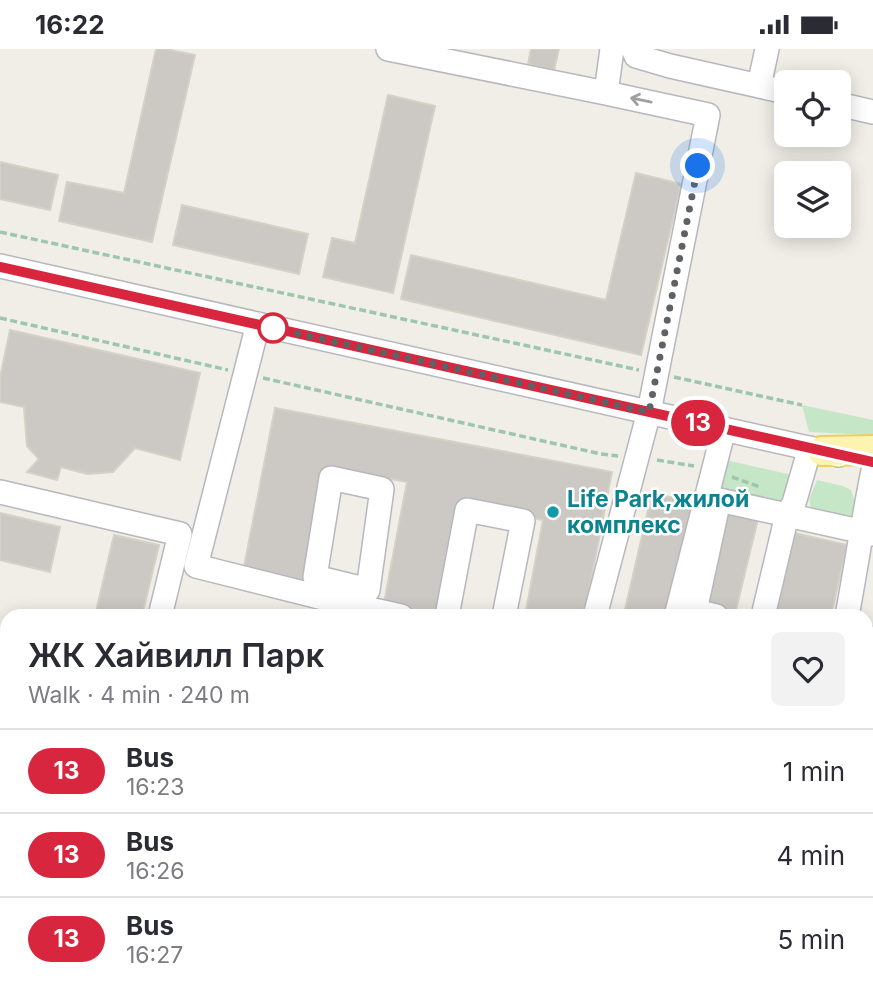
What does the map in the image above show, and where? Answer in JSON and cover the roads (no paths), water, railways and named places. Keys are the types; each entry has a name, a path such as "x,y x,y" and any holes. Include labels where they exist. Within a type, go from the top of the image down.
{"main road":[{"path":"816,450 873,450"}],"street":[{"path":"388,49 708,115 649,412 597,609"},
{"path":"606,93 612,49"},
{"path":"633,49 636,56 659,63 774,89"},
{"path":"759,86 768,49"},
{"path":"851,107 873,112"},
{"path":"0,267 873,462"},
{"path":"258,324 196,566 370,609"},
{"path":"678,609 724,429"},
{"path":"765,609 787,515 816,450"},
{"path":"849,609 868,533 864,510 873,471"},
{"path":"347,604 368,590 382,489 331,478 315,577 368,590"},
{"path":"0,492 180,534 162,609"},
{"path":"695,609 719,500 868,533"},
{"path":"448,609 467,510 523,521 505,609"}],"place":[{"name":"Life Park,жилой комплекс","path":"553,512"}]}
